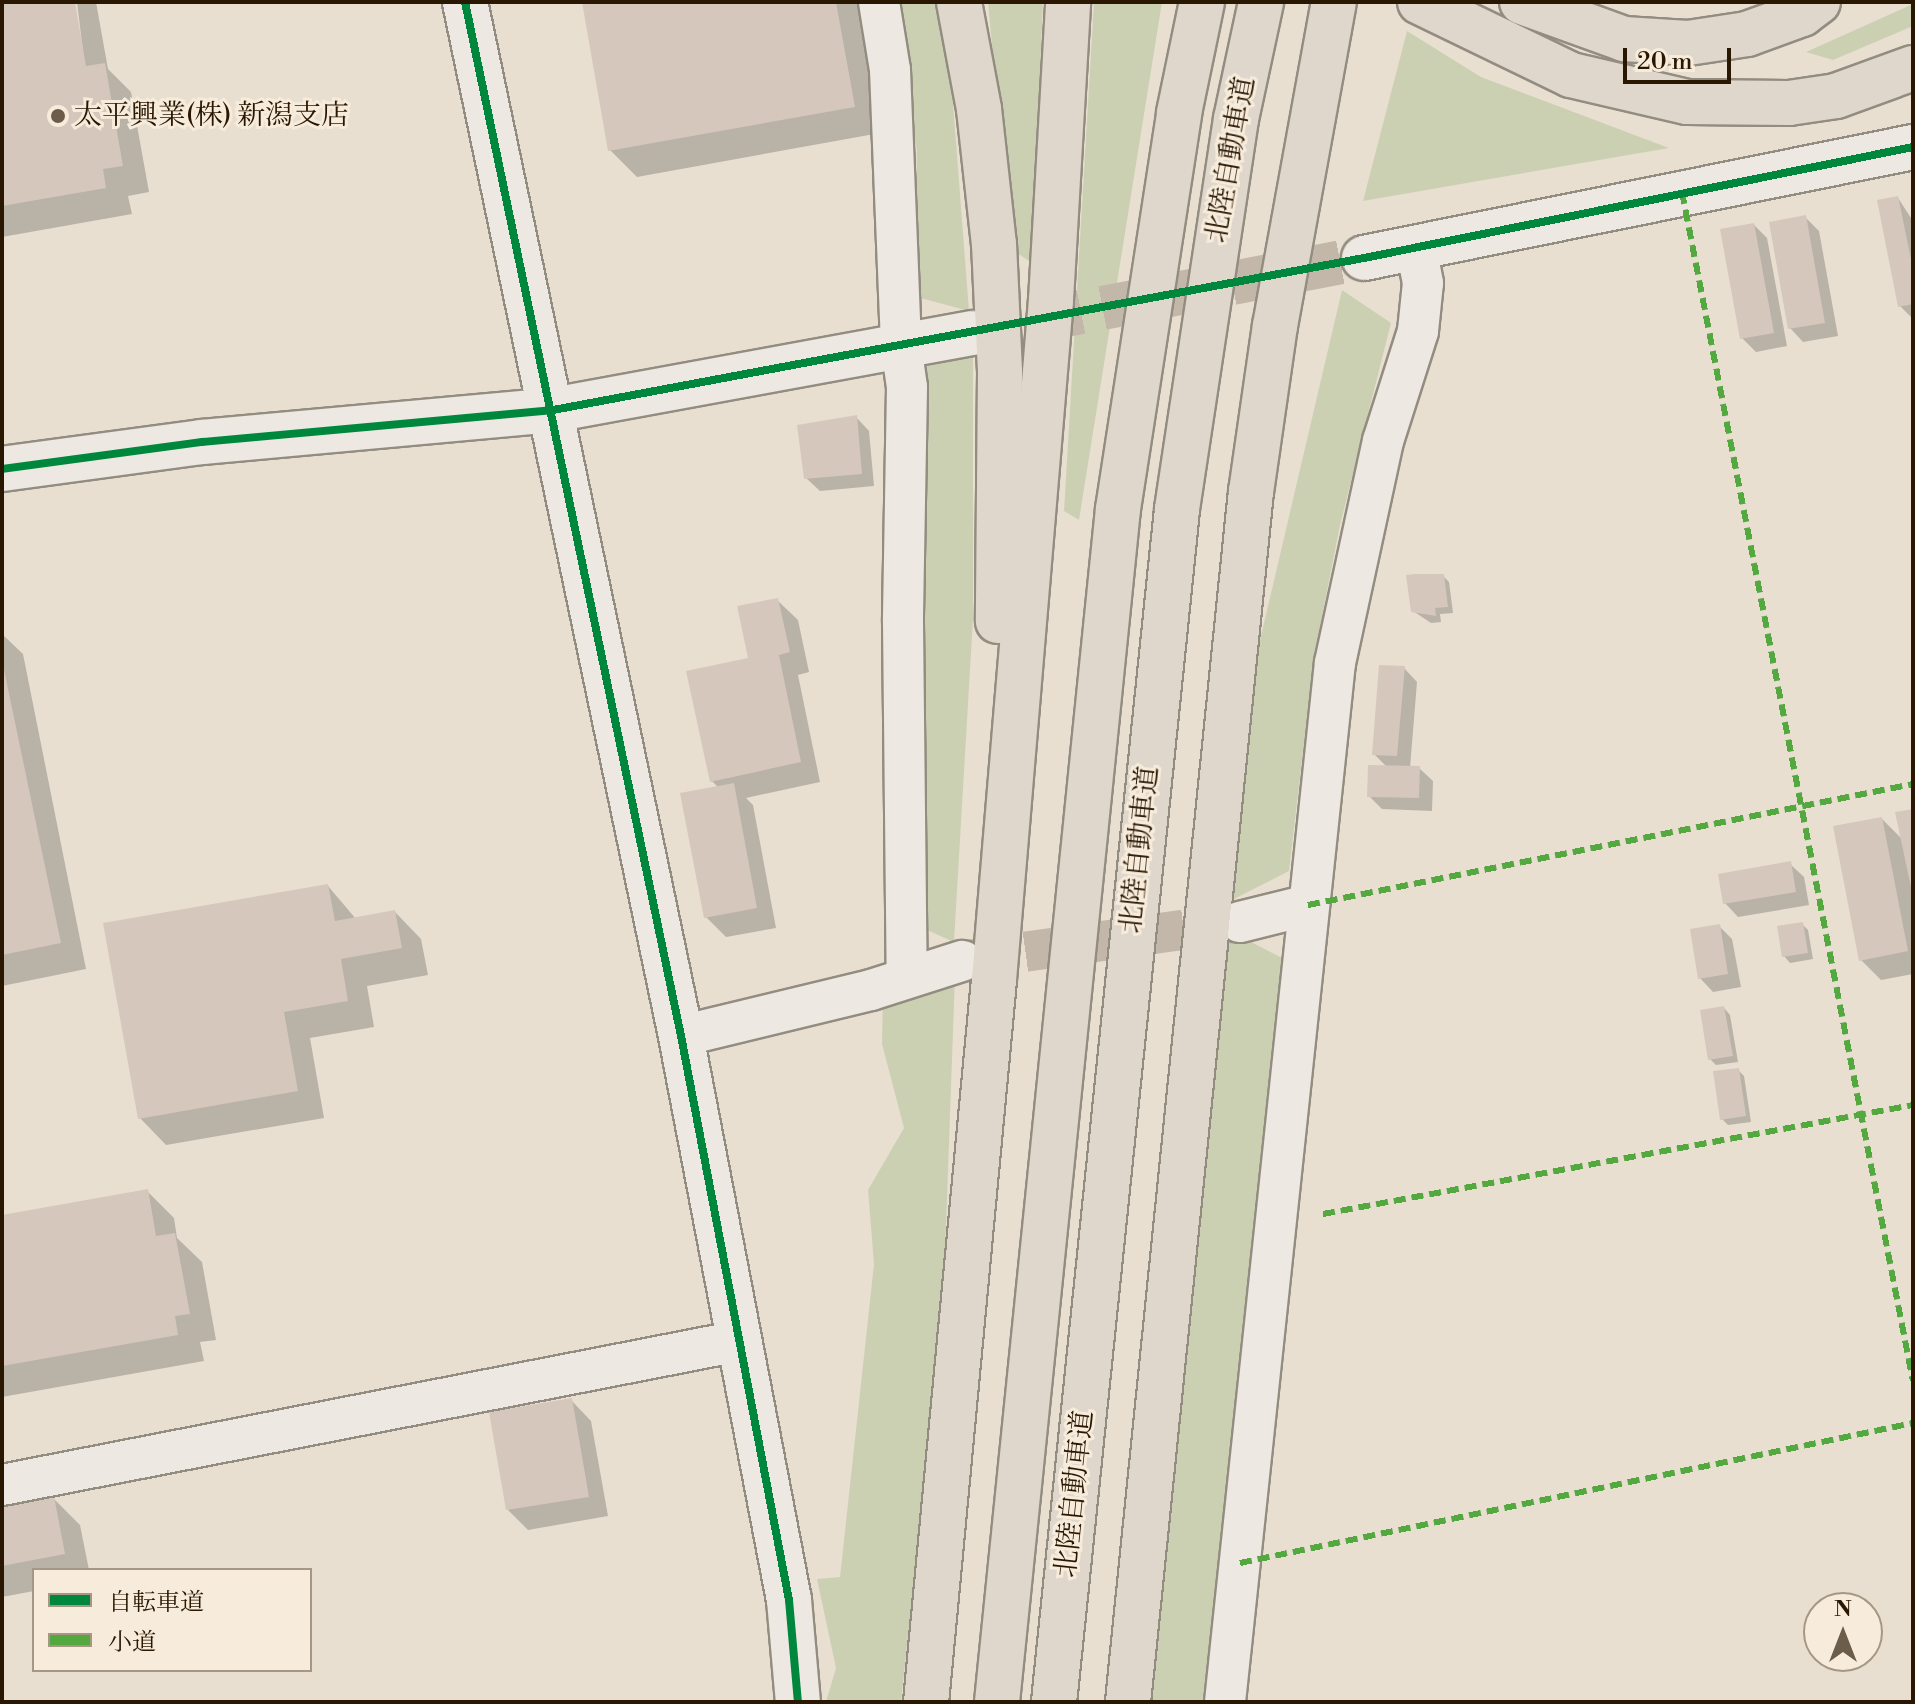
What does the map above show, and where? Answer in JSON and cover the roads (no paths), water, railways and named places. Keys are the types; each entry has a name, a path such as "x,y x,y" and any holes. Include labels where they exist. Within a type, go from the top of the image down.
{"highway":[{"path":"926,1702 978,970 1000,373 984,154 959,2"},
{"path":"978,970 1051,300 1068,2"},
{"name":"北陸自動車道","path":"997,1702 1118,509 1179,113 1202,2"},
{"name":"北陸自動車道","path":"1054,1702 1177,509 1236,119 1261,2"},
{"path":"1420,2 1571,75 1628,93 1687,102 1789,103 1836,96 1913,68"},
{"path":"1522,2 1624,39 1688,43 1747,34 1802,14 1818,2"},
{"path":"1128,1702 1251,492 1343,8"}],"street":[{"path":"465,2 553,410 681,1036 789,1600 798,1702"},
{"path":"879,2 890,70 901,345 907,387 903,622 907,976"},
{"path":"1364,258 1913,147"},
{"path":"1225,1702 1308,905 1348,588 1383,441 1418,331 1423,283 1416,248"},
{"path":"2,469 202,442 553,410 973,333"},
{"path":"1240,922 1308,905"},
{"path":"681,1036 871,990 907,976 978,970"},
{"path":"2,1485 739,1341"}],"tunnel":[{"path":"973,333 1364,258"},
{"path":"966,960 1240,922"}],"place":[{"name":"太平興業(株) 新潟支店","path":"58,116"}]}
